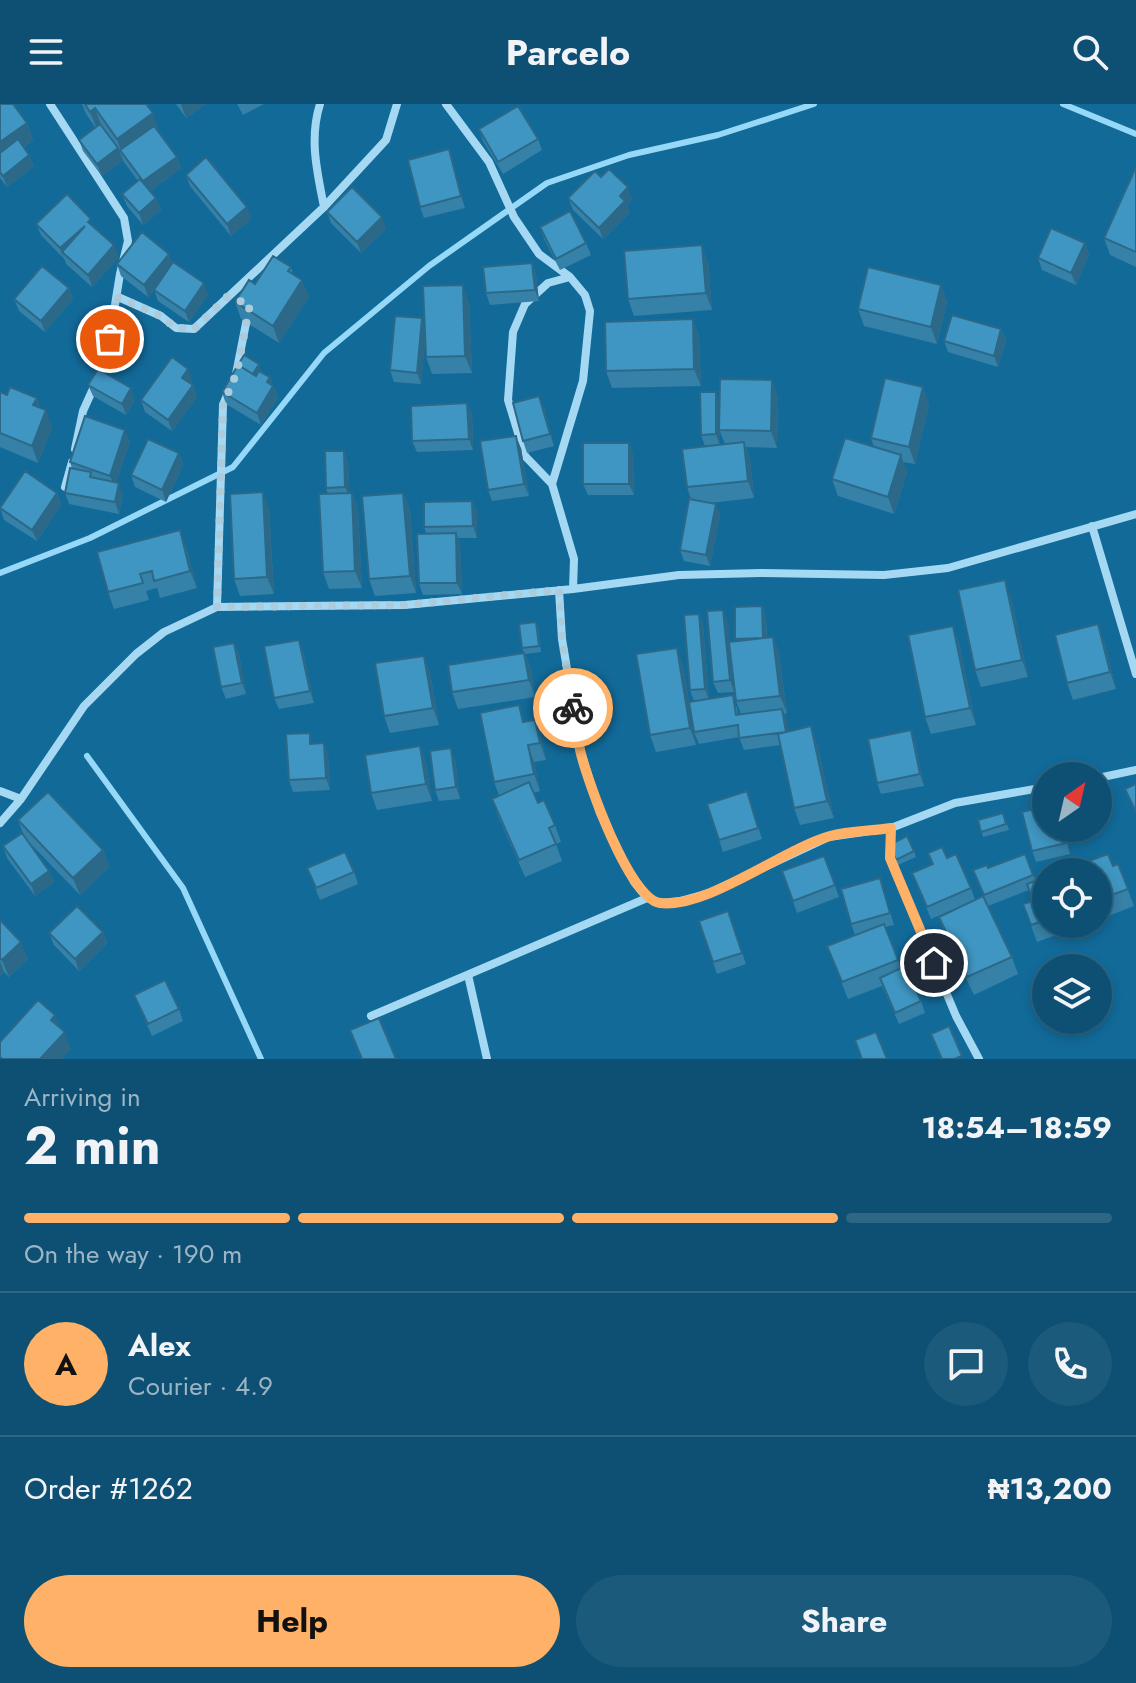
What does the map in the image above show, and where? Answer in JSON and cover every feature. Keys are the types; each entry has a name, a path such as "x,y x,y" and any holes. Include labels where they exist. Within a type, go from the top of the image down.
{"street":[{"path":"50,104 124,218 128,241 106,360 83,411 65,487"},
{"path":"320,104 313,125 314,154 324,207"},
{"path":"118,297 161,316 176,328 194,329 324,207 386,140 397,104"},
{"path":"446,104 489,162 514,217 539,254 570,277 585,295 590,311 583,381 552,484"},
{"path":"259,282 268,260"},
{"path":"570,277 548,283 525,304 513,332 508,400 525,456 552,484 574,559 573,589"},
{"path":"227,297 238,301"},
{"path":"217,607 223,405 237,372 250,304"},
{"path":"0,823 21,799 84,706 136,654 164,632 217,607 405,605 679,575 884,575 948,568 1136,514"},
{"path":"1092,526 1136,674"},
{"path":"559,590 562,639 581,752 600,813 634,882 647,898 660,903 709,893 829,837 891,828 955,803 1032,789"},
{"path":"1112,775 1136,770"},
{"path":"0,791 21,799"},
{"path":"891,828 890,858 956,1016 979,1059"},
{"path":"371,1016 647,898"},
{"path":"468,975 487,1059"}],"building":[{"path":"0,104 13,104 27,123 0,142"},
{"path":"85,104 146,104 153,113 117,139 95,108 90,112"},
{"path":"518,106 538,139 498,162 479,129"},
{"path":"100,124 118,148 97,164 79,140"},
{"path":"154,126 177,157 143,181 120,150"},
{"path":"18,139 29,155 3,176 0,172 0,153"},
{"path":"449,149 461,196 420,207 408,160"},
{"path":"206,157 247,207 227,224 186,175"},
{"path":"1136,167 1136,252 1104,238"},
{"path":"609,169 628,187 620,196 625,201 599,228 568,198 595,171 601,177"},
{"path":"140,179 156,198 139,213 122,194"},
{"path":"352,187 382,217 357,242 327,212"},
{"path":"67,194 91,219 88,222 114,245 88,275 62,252 85,226 60,248 36,224"},
{"path":"570,211 586,243 556,259 540,227"},
{"path":"1051,228 1085,243 1071,273 1038,258"},
{"path":"142,232 169,254 144,285 117,264"},
{"path":"702,245 706,293 628,299 624,251"},
{"path":"273,256 291,267 288,271 302,280 273,326 235,302 249,280 255,284"},
{"path":"173,262 204,283 185,311 154,290"},
{"path":"532,263 535,290 486,293 483,267"},
{"path":"42,266 69,288 41,321 14,299"},
{"path":"868,267 941,285 931,327 858,309"},
{"path":"463,285 465,356 426,357 423,286"},
{"path":"952,315 1001,329 994,356 944,341"},
{"path":"395,316 422,318 417,373 390,370"},
{"path":"693,319 694,369 606,371 605,322"},
{"path":"244,355 259,364 253,374 238,365"},
{"path":"172,357 188,369 182,378 193,385 168,420 141,400"},
{"path":"238,365 256,376 259,371 270,377 267,382 273,386 257,413 222,392"},
{"path":"98,369 131,388 122,404 88,385"},
{"path":"885,378 923,387 909,447 871,438"},
{"path":"720,379 772,380 771,431 719,430"},
{"path":"10,387 37,398 33,405 46,410 32,446 0,433 0,392 7,395"},
{"path":"700,392 716,392 716,434 701,435"},
{"path":"539,396 550,434 523,441 513,403"},
{"path":"467,403 469,439 412,441 411,406"},
{"path":"85,416 125,430 110,476 70,462"},
{"path":"516,436 524,484 488,490 480,441"},
{"path":"845,438 901,455 888,497 832,479"},
{"path":"148,439 179,453 162,490 131,475"},
{"path":"744,442 748,481 687,487 682,449"},
{"path":"583,443 629,443 629,484 583,484"},
{"path":"325,451 344,451 345,487 326,488"},
{"path":"70,468 91,472 90,477 119,483 115,502 65,493"},
{"path":"25,471 57,493 32,530 0,508"},
{"path":"263,492 267,577 234,579 230,494"},
{"path":"352,493 355,571 323,572 319,494"},
{"path":"403,493 410,576 369,579 362,496"},
{"path":"689,499 716,504 706,555 680,550"},
{"path":"472,501 473,526 424,527 424,502"},
{"path":"180,530 190,571 154,581 152,571 140,574 143,583 108,592 97,552"},
{"path":"456,533 457,583 419,583 417,534"},
{"path":"1005,580 1022,660 975,670 958,590"},
{"path":"762,606 763,638 735,639 735,607"},
{"path":"723,610 730,680 713,682 707,611"},
{"path":"699,614 705,689 690,690 684,615"},
{"path":"536,622 539,646 522,648 519,624"},
{"path":"1098,624 1110,672 1067,683 1055,635"},
{"path":"953,626 970,708 925,717 908,635"},
{"path":"773,637 780,696 736,701 729,642"},
{"path":"299,640 310,691 274,698 264,646"},
{"path":"234,643 242,683 221,687 213,647"},
{"path":"677,648 690,728 650,735 636,654"},
{"path":"524,653 529,680 452,692 448,665"},
{"path":"424,656 433,708 384,716 375,663"},
{"path":"733,695 736,715 782,709 786,732 739,738 738,725 694,732 689,702"},
{"path":"519,705 523,722 535,720 540,743 528,745 534,774 494,782 480,713"},
{"path":"811,726 827,801 794,808 778,734"},
{"path":"911,730 920,774 877,783 868,739"},
{"path":"310,733 310,744 324,743 326,778 289,780 286,734"},
{"path":"420,746 426,784 371,793 365,755"},
{"path":"451,748 456,787 435,790 430,751"},
{"path":"529,782 538,803 544,800 555,825 549,828 556,844 519,860 492,799"},
{"path":"1136,784 1136,812 1125,789"},
{"path":"747,791 758,828 719,840 707,804"},
{"path":"48,792 103,850 73,878 18,820"},
{"path":"1032,810 1032,842 1066,843 1032,851 1022,812"},
{"path":"1003,813 1006,824 981,832 978,820"},
{"path":"22,833 49,871 31,884 3,846"},
{"path":"907,836 914,851 896,860 889,845"},
{"path":"942,847 947,858 956,854 971,888 927,907 912,873 933,864 928,853"},
{"path":"345,852 354,872 316,888 307,868"},
{"path":"1025,854 1032,875 984,895 973,870 987,865 988,868"},
{"path":"824,856 835,885 793,901 782,871"},
{"path":"1112,864 1118,864 1128,889 1112,895"},
{"path":"880,878 890,913 851,924 841,889"},
{"path":"1032,882 1032,898 1027,884"},
{"path":"983,896 1012,957 967,977 939,917"},
{"path":"1032,901 1032,925 1031,925 1023,904"},
{"path":"77,906 103,932 75,959 49,933"},
{"path":"728,911 742,953 713,962 699,921"},
{"path":"0,920 21,942 2,960 0,958"},
{"path":"884,924 898,960 842,982 827,946"},
{"path":"905,966 921,1001 895,1013 880,978"},
{"path":"165,980 179,1009 148,1024 134,995"},
{"path":"38,1000 55,1015 51,1020 65,1032 40,1059 3,1059 0,1057 0,1042"},
{"path":"379,1018 396,1059 362,1059 350,1030"},
{"path":"949,1026 962,1056 942,1059 931,1034"},
{"path":"876,1032 887,1059 862,1059 855,1040"}],"waterway":[{"path":"0,573 90,538 233,467 324,353 429,266 547,183 629,155 718,135 814,104"},
{"path":"1063,104 1136,134"},
{"path":"87,756 183,888 261,1059"}],"way so far":[{"path":"110,339 118,297 161,316 176,328 194,329 227,297 250,304 237,372 223,405 217,607 405,605 559,590 562,639 573,708"}],"route":[{"path":"573,708 581,752 600,813 634,882 647,898 660,903 709,893 829,837 891,828 890,858 934,963"}]}
